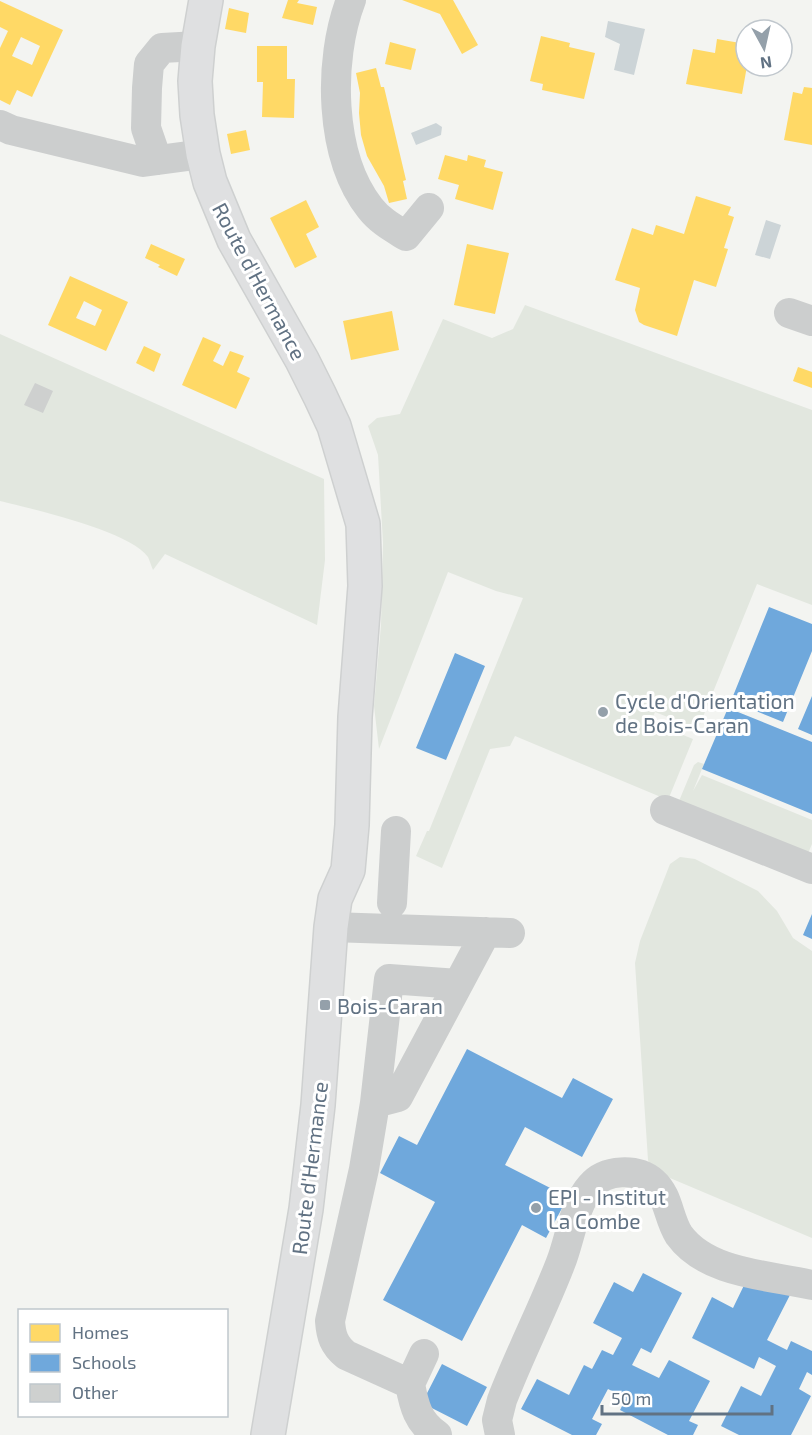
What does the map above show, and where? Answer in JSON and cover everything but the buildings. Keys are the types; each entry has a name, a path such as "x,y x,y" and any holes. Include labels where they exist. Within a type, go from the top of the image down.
{"main road":[{"name":"Route d'Hermance","path":"206,0 195,81 203,154 213,192 234,240 302,360 325,406 334,426 363,524 365,586 348,870 333,913 318,1105 306,1209 268,1435"}],"street":[{"path":"351,0 343,27 336,78 339,132 354,181 370,208 407,247 429,208"},
{"path":"157,160 146,128 149,64 162,48 198,46"},
{"path":"0,125 11,130 143,162 203,154"},
{"path":"664,810 812,869"},
{"path":"392,903 396,831"},
{"path":"333,913 498,932 458,984 398,1097 375,1103"},
{"path":"410,1384 346,1355 338,1348 331,1332 330,1321 364,1169 375,1103 389,979 458,984"},
{"path":"495,1434 502,1400 562,1261 574,1218 590,1186 599,1179 625,1172 640,1175 652,1181 664,1197 677,1231 685,1241 694,1250 726,1268 812,1285"},
{"path":"424,1354 410,1384 421,1421 436,1435"}],"shaded area":[{"path":"608,21 645,29 634,75 614,70 620,44 605,37"},
{"path":"436,123 442,127 441,135 416,145 411,133"},
{"path":"766,220 781,225 770,259 755,255"},
{"path":"525,305 812,410 812,605 757,584 698,729 655,712 651,722 693,739 668,800 515,736 510,746 490,749 442,868 416,856 429,831 523,598 496,591 448,572 379,749 374,706 381,625 383,543 378,455 368,426 377,418 400,414 443,319 492,338 513,329"},
{"path":"0,334 324,479 325,560 317,625 165,554 153,570 148,557 138,547 122,538 56,515 0,501"},
{"path":"698,762 704,764 693,791 702,775 812,820 812,844 807,856 679,801 694,765"},
{"path":"680,857 695,859 758,891 777,911 793,938 812,951 812,1238 651,1170 648,1160 635,963 640,941 670,864"}],"place":[{"name":"Cycle d'Orientation de Bois-Caran","path":"603,712"},
{"name":"Bois-Caran","path":"325,1005"},
{"name":"EPI - Institut La Combe","path":"536,1208"}]}
